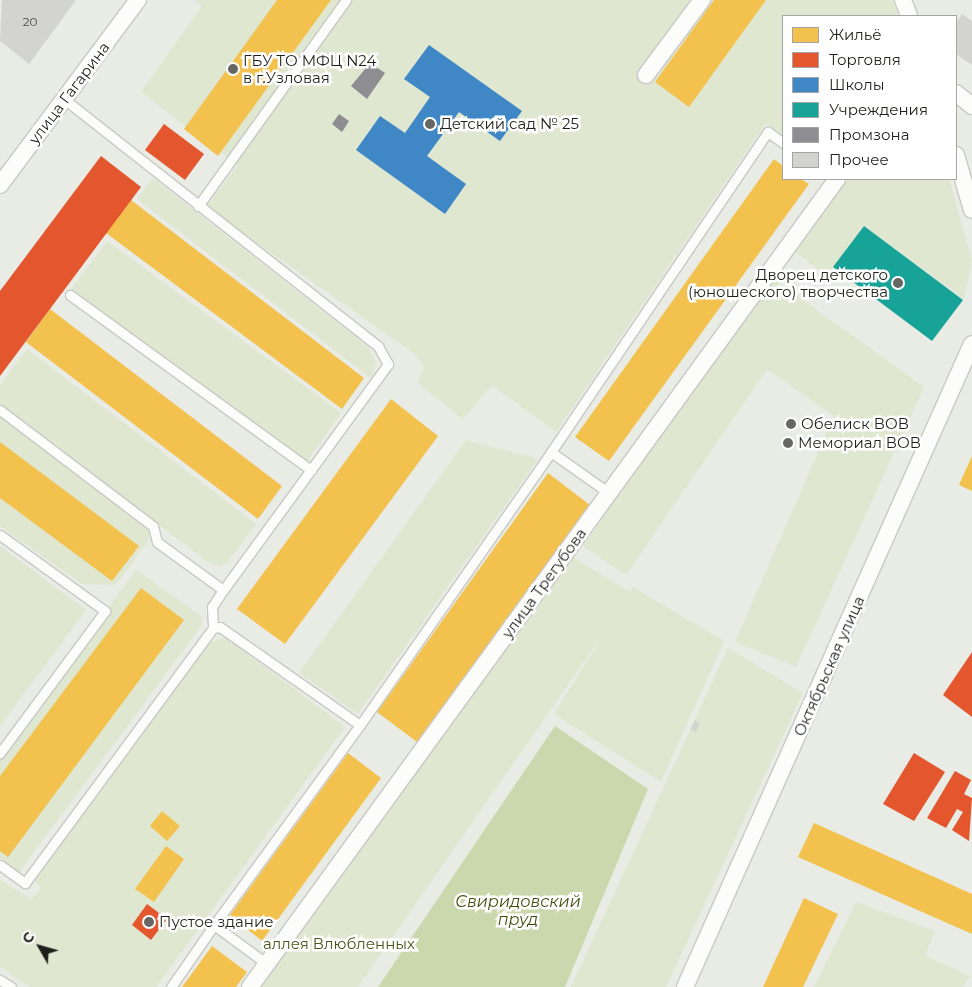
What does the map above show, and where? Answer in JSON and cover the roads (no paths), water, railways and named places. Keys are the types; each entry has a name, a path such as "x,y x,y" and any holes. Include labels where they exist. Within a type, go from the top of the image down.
{"street":[{"name":"улица Гагарина","path":"0,185 138,0"},
{"path":"646,75 702,0"},
{"path":"903,0 908,15"},
{"path":"957,94 972,106"},
{"path":"957,158 972,210"},
{"name":"улица Трегубова","path":"250,987 834,180"},
{"name":"Октябрьская улица","path":"685,987 972,344"}],"lane":[{"path":"198,206 346,0"},
{"path":"0,865 25,883 213,628 212,607 223,590 388,364 378,346 64,99"},
{"path":"171,987 360,725 551,452 768,132 782,142"},
{"path":"70,295 311,470"},
{"path":"0,410 153,526 157,542 223,590"},
{"path":"551,452 609,493"},
{"path":"0,534 105,611 0,753"},
{"path":"213,628 220,627 360,725"},
{"path":"214,925 267,964"},
{"path":"0,980 11,987"}],"water":[{"name":"Свиридовский пруд","path":"555,726 648,789 565,987 378,987"}],"place":[{"name":"ГБУ ТО МФЦ N24 в г.Узловая","path":"233,69"},
{"name":"Детский сад № 25","path":"430,124"},
{"name":"Дворец детского (юношеского) творчества","path":"898,283"},
{"name":"Обелиск ВОВ","path":"791,424"},
{"name":"Мемориал ВОВ","path":"788,443"},
{"name":"Пустое здание","path":"149,922"}],"park label":[{"name":"аллея Влюбленных","path":"339,944"}]}
